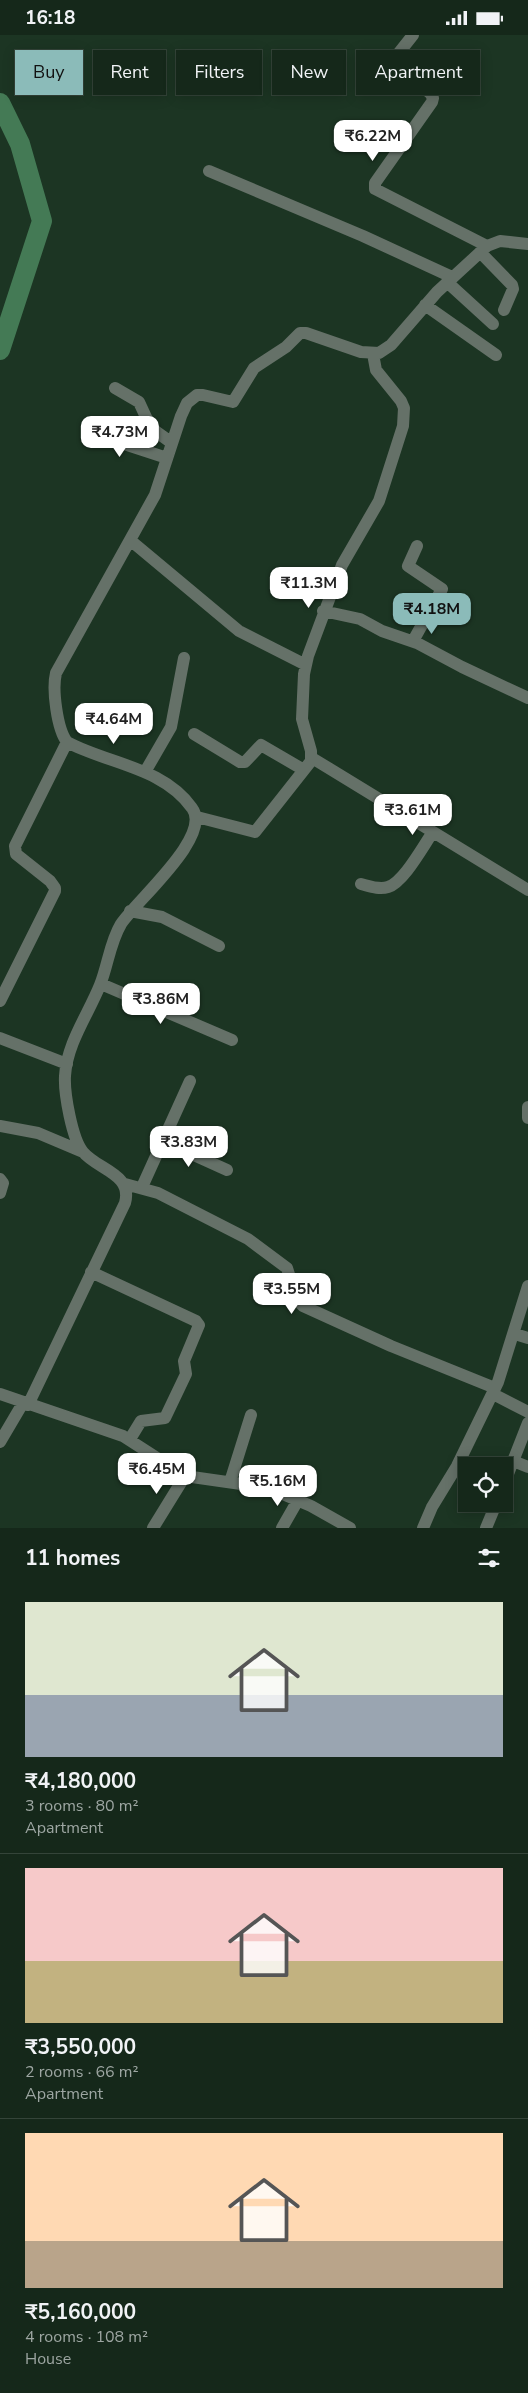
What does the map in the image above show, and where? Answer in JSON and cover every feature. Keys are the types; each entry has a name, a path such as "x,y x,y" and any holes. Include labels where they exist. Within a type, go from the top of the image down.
{"street":[{"path":"413,35 393,63 430,93 433,98 375,183 375,189 483,249 513,287 504,310"},
{"path":"209,171 363,236 450,280 493,324"},
{"path":"83,1152 78,1144 67,1101 65,1082 67,1064 74,1041 100,984 117,932 130,911 187,846 195,831 197,817 191,806 181,796 145,772 67,742 62,732 54,690 56,673 155,495 184,409 197,395 209,395 227,402 233,402 254,369 286,347 300,333 306,333 361,352 373,354 391,345 425,305 483,249 500,241 528,244"},
{"path":"425,305 496,355"},
{"path":"373,354 376,369 401,401 404,409 403,426 377,505 348,551 323,611 306,665 302,719 312,758 528,890"},
{"path":"115,388 139,402 151,428 172,443"},
{"path":"95,422 115,441 167,458"},
{"path":"130,540 239,631 306,665"},
{"path":"413,641 442,589 408,567 417,546"},
{"path":"323,611 360,619 382,631 413,641 462,667 528,698"},
{"path":"145,772 171,727 184,658"},
{"path":"194,734 240,762 245,762 258,746 263,745 304,770"},
{"path":"0,1001 55,891 54,884 16,854 15,846 67,742"},
{"path":"197,817 255,832 312,758"},
{"path":"360,883 379,888 388,887 398,881 433,832"},
{"path":"130,911 162,917 219,947"},
{"path":"100,984 232,1040"},
{"path":"0,1038 67,1064"},
{"path":"142,1187 190,1081"},
{"path":"528,1107 528,1118"},
{"path":"0,1126 38,1133 83,1152 125,1184 142,1187 158,1193 240,1235 282,1263 289,1272 297,1300 303,1306 494,1391 528,1412"},
{"path":"163,1141 227,1170"},
{"path":"0,1179 3,1183 0,1193"},
{"path":"0,1442 25,1404 125,1203 127,1193 125,1184"},
{"path":"91,1272 196,1321 199,1325 184,1361 186,1374 165,1417 141,1421 130,1439"},
{"path":"423,1528 494,1391 515,1334 528,1285"},
{"path":"515,1334 528,1338"},
{"path":"0,1394 130,1439 184,1476 255,1486 298,1500 350,1528"},
{"path":"230,1482 251,1415"},
{"path":"528,1423 513,1461 528,1467"},
{"path":"153,1528 184,1476"},
{"path":"282,1528 298,1500"},
{"path":"486,1528 493,1512"}],"waterway":[{"path":"0,103 20,144 42,221 0,350"}]}
